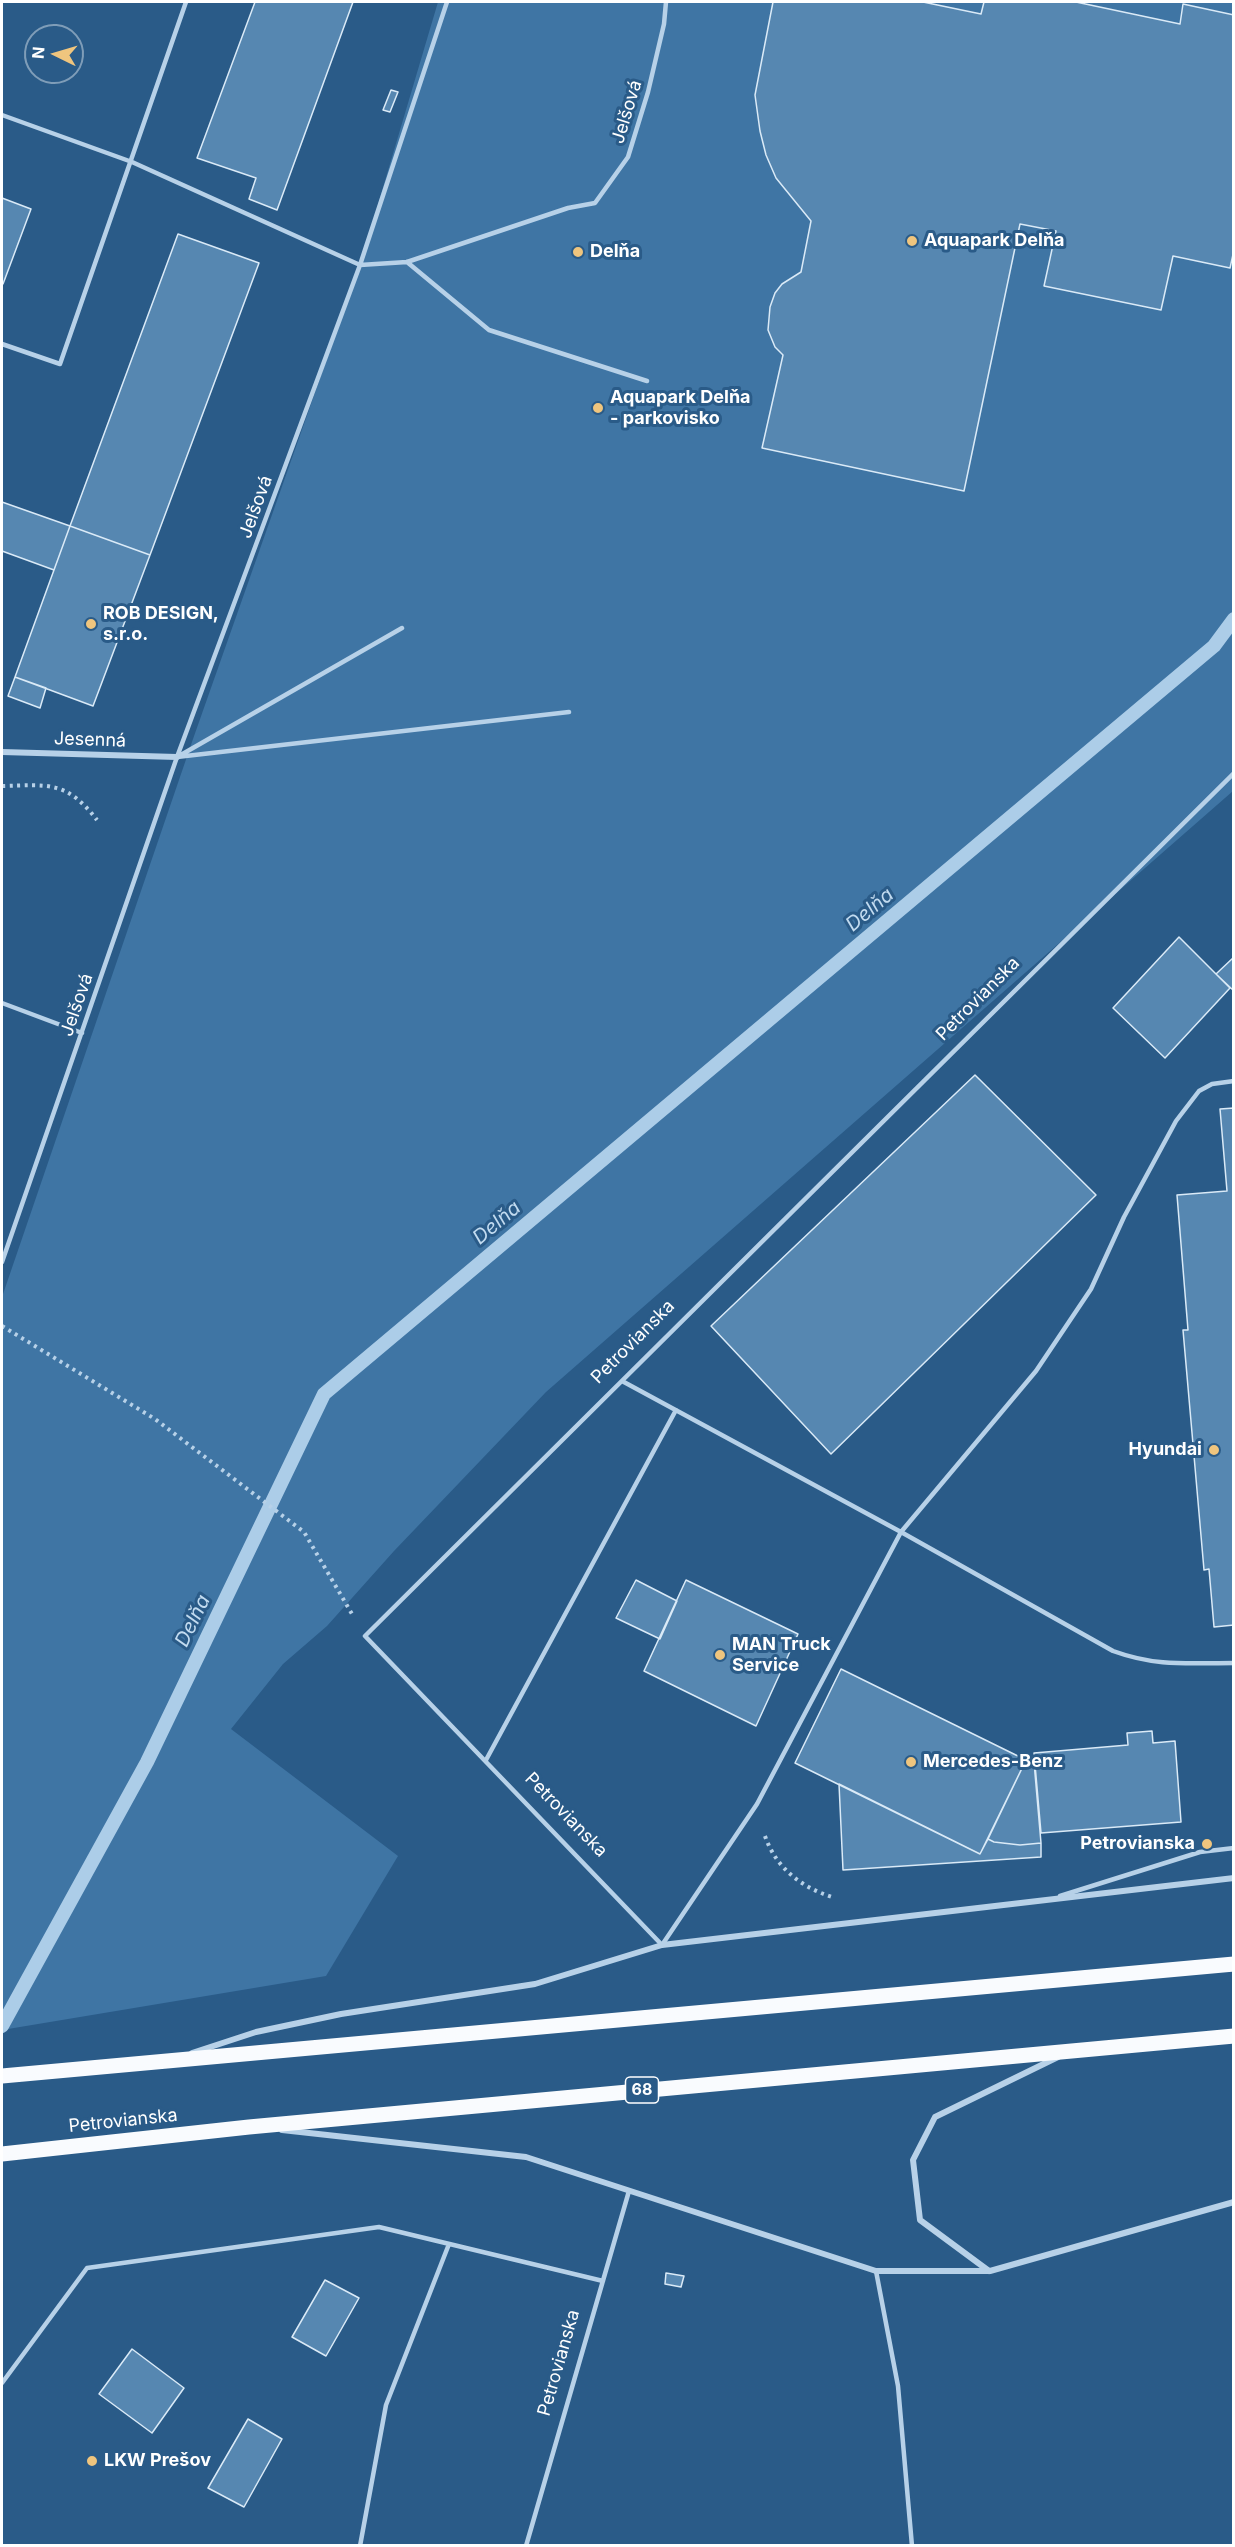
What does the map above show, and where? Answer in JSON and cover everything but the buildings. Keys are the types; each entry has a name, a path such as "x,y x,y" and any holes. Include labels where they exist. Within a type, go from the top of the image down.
{"main road":[{"path":"2,2076 1233,1964"},
{"name":"Petrovianska","path":"2,2154 249,2127 1233,2036"}],"street":[{"name":"Jesenná","path":"2,752 177,757"},
{"path":"163,2063 256,2032 341,2014 535,1984 663,1945 1233,1878"},
{"path":"990,2271 920,2220 913,2160 935,2117 1074,2050"},
{"name":"Petrovianska","path":"249,2127 526,2157 876,2271 990,2271 1233,2202"}],"lane":[{"path":"2,344 60,364 186,2"},
{"name":"Jelšová","path":"2,1262 177,757 360,265 447,2"},
{"name":"Jelšová","path":"2,115 132,162 360,265 407,262 568,208 595,203 628,157 648,93 664,24 666,2"},
{"path":"407,262 489,330 647,381"},
{"path":"177,757 402,628"},
{"path":"177,757 569,712"},
{"name":"Petrovianska","path":"663,1945 365,1636 1233,772"},
{"path":"2,1003 82,1033"},
{"path":"663,1945 757,1804 901,1532 1036,1371 1091,1289 1124,1217 1176,1121 1199,1091 1212,1084 1233,1081"},
{"path":"622,1381 901,1532 1113,1651 1134,1659 1160,1664 1233,1663"},
{"path":"486,1760 676,1410"},
{"path":"1049,1900 1200,1852 1233,1848"},
{"name":"Petrovianska","path":"526,2546 629,2191"},
{"path":"2,2383 87,2268 379,2227 603,2281"},
{"path":"360,2546 386,2406 449,2244"},
{"path":"876,2271 898,2386 912,2546"}],"path":[{"path":"2,786 43,785 59,788 82,801 97,820"},
{"path":"2,1326 155,1419 304,1532 365,1636"},
{"path":"757,1804 772,1815 766,1826 765,1835 781,1865 797,1881 815,1891 839,1899"}],"shaded area":[{"path":"438,2 1233,2 1233,791 546,1392 394,1551 327,1626 283,1664 231,1729 398,1856 326,1976 2,2030 2,1297 193,739 360,265"}],"waterway":[{"name":"Delňa","path":"2,2026 147,1762 324,1394 1214,646 1234,619"}],"place":[{"name":"Aquapark Delňa","path":"912,241"},
{"name":"Delňa","path":"578,252"},
{"name":"Aquapark Delňa - parkovisko","path":"598,408"},
{"name":"ROB DESIGN, s.r.o.","path":"91,624"},
{"name":"Hyundai","path":"1214,1450"},
{"name":"MAN Truck Service","path":"720,1655"},
{"name":"Mercedes-Benz","path":"911,1762"},
{"name":"Petrovianska","path":"1207,1844"},
{"name":"LKW Prešov","path":"92,2461"}]}
